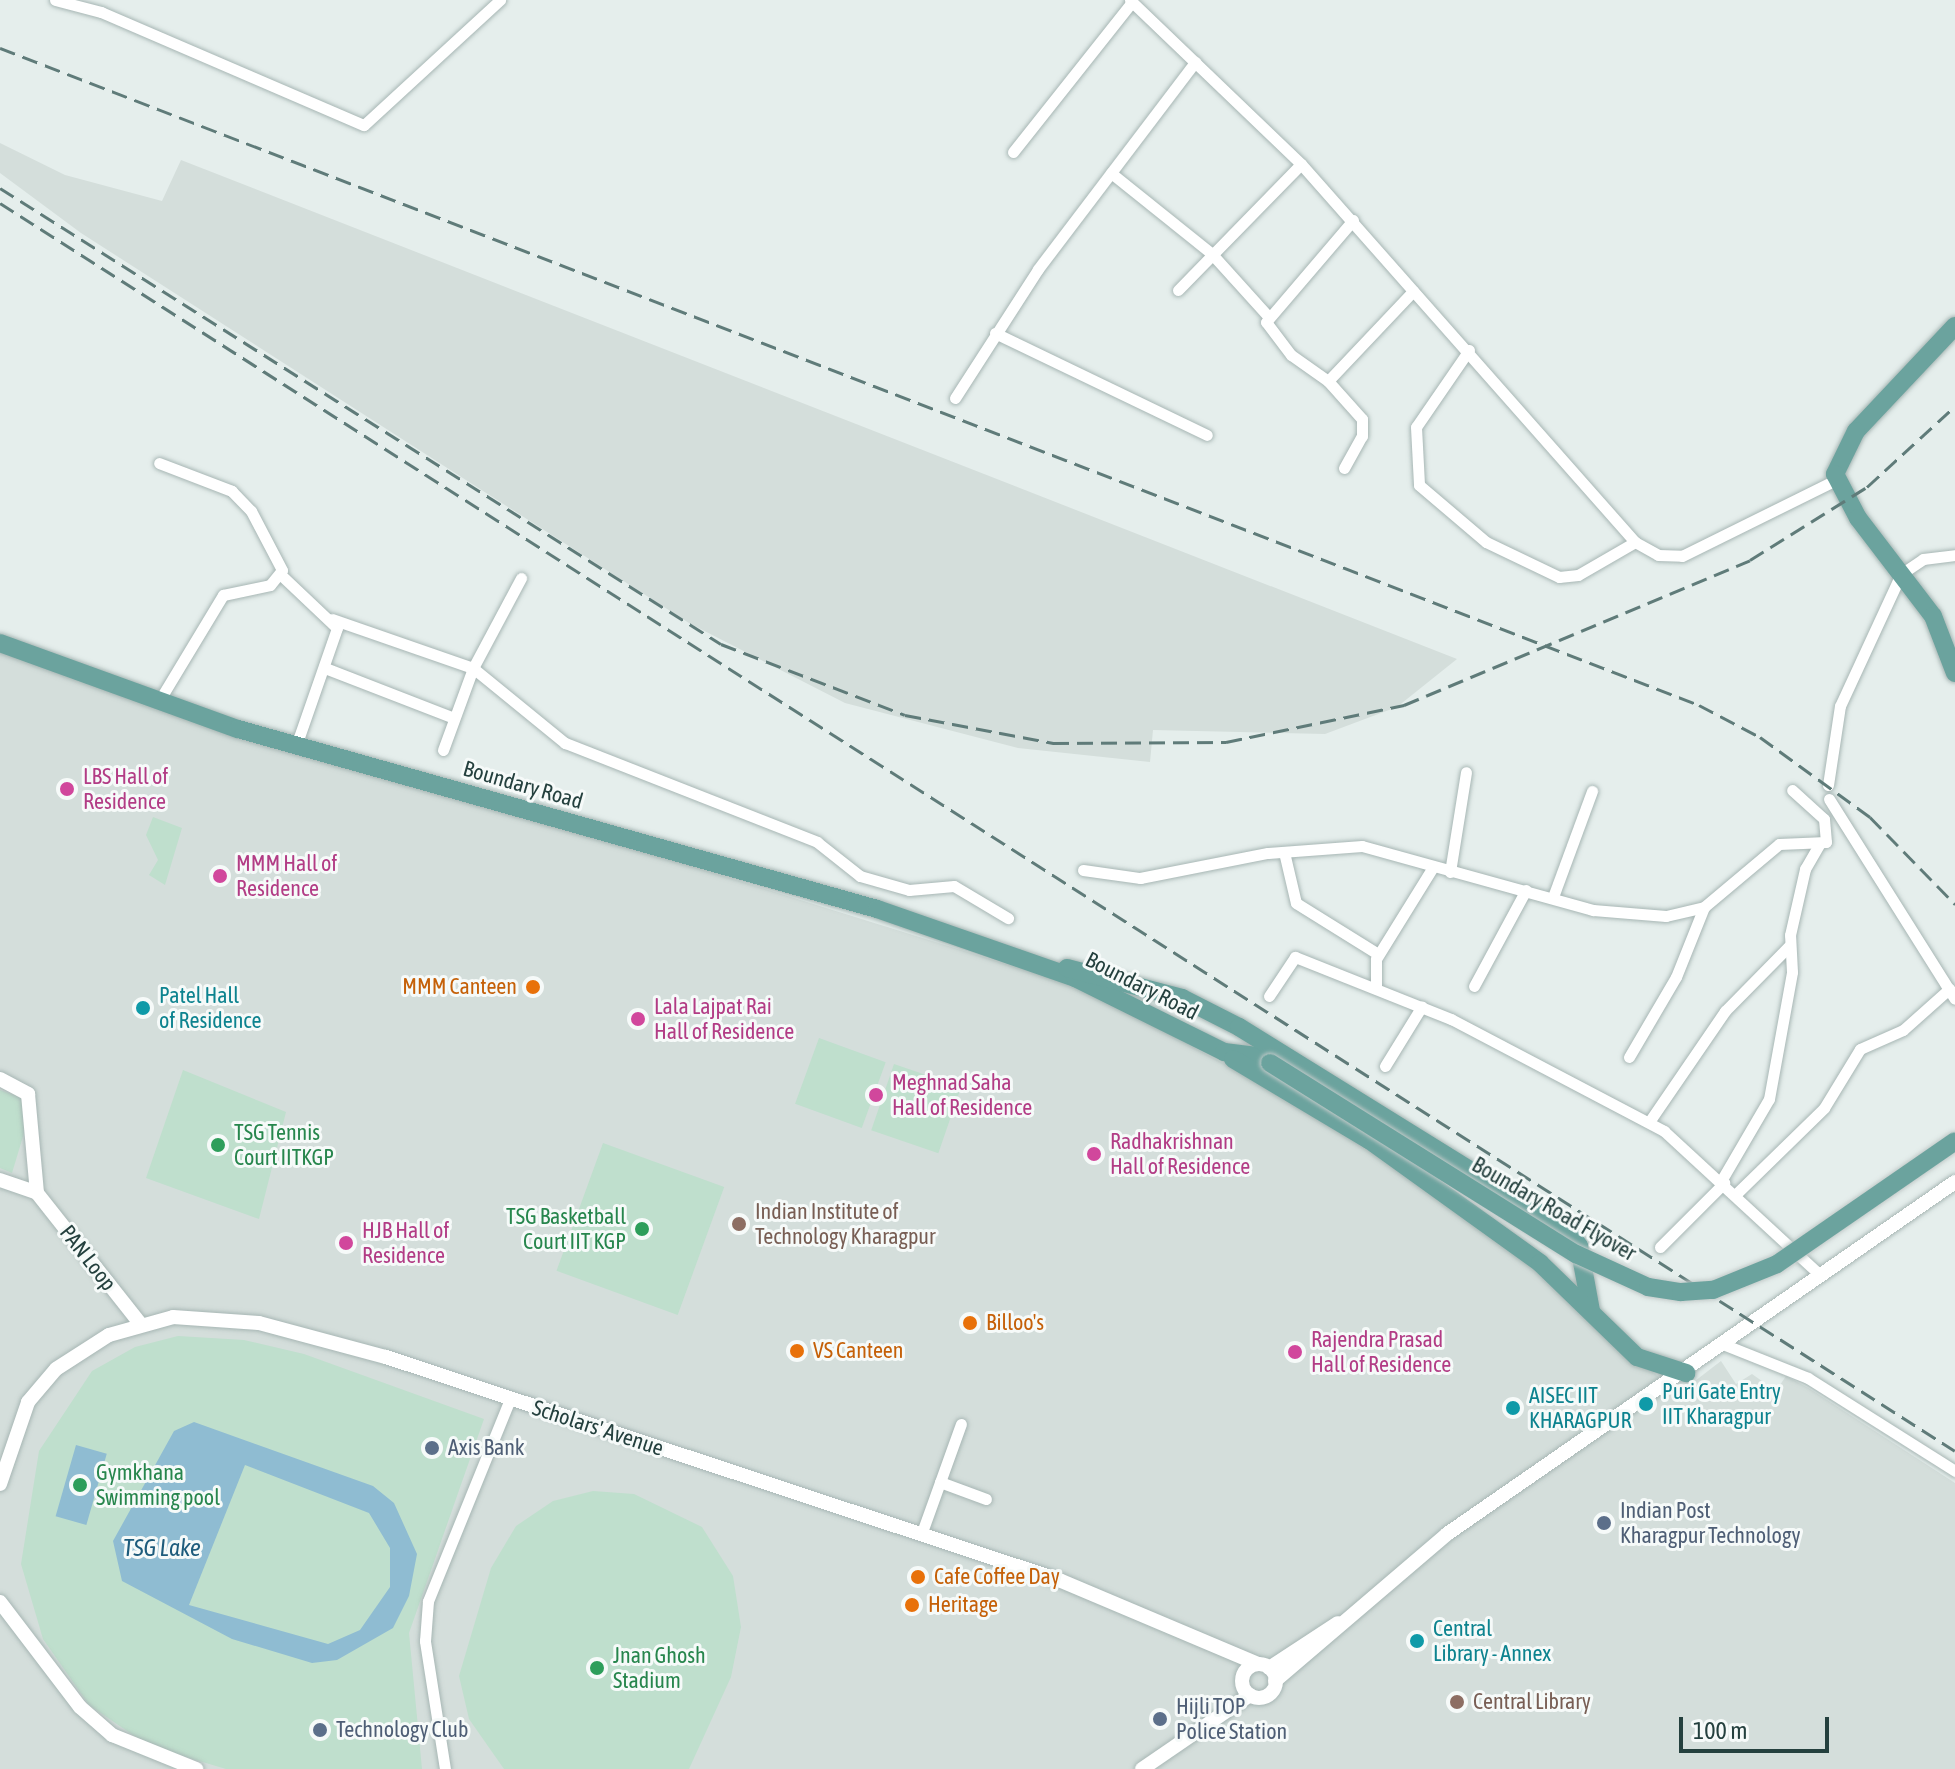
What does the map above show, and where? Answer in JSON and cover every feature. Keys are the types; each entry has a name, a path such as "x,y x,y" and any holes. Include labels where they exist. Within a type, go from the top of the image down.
{"main road":[{"path":"1955,326 1856,431 1836,480 1933,616 1955,673"},
{"name":"Boundary Road","path":"0,643 159,701 297,743 824,892 1037,963 1182,998 1252,1034 1568,1231 1579,1246 1591,1311"},
{"name":"Boundary Road","path":"1037,963 1224,1052"},
{"path":"1168,1027 1182,998"},
{"path":"1252,1034 1266,1060"},
{"path":"1224,1052 1369,1140 1540,1263 1637,1357 1686,1373"},
{"name":"Boundary Road Flyover","path":"1224,1052 1266,1060 1576,1254 1648,1287 1681,1292 1713,1290 1777,1264 1955,1141"}],"street":[{"path":"55,0 101,12 364,125 500,0"},
{"path":"1013,152 1131,1 1301,164 1469,350 1635,542 1658,555 1682,556 1836,480"},
{"path":"955,398 995,333 1195,62"},
{"path":"1178,290 1301,164"},
{"path":"1111,173 1211,253 1267,315 1291,355 1328,381 1364,428 1344,468"},
{"path":"1267,315 1353,220"},
{"path":"1328,381 1413,291"},
{"path":"995,333 1207,435"},
{"path":"1469,350 1416,427 1419,485 1486,542 1559,577 1578,575 1635,542"},
{"path":"159,463 220,484 242,500 281,562 281,575 270,585 223,595 159,701"},
{"path":"1828,785 1840,706 1901,574 1923,559 1955,555"},
{"path":"281,575 332,619 473,668 576,749 817,842 870,881 909,890 954,886 1008,918"},
{"path":"443,750 473,668 521,578"},
{"path":"297,743 338,636 332,619"},
{"path":"325,668 454,718"},
{"path":"1450,872 1466,772"},
{"path":"1629,1057 1676,977 1704,907 1772,847 1819,845 1829,839 1828,826 1792,790"},
{"path":"1553,897 1592,791"},
{"path":"1736,1194 1824,1108 1860,1049 1903,1030 1952,994 1829,799"},
{"path":"1660,1247 1722,1182 1769,1099 1792,972 1789,946 1805,869 1819,845"},
{"path":"1083,870 1140,878 1284,852 1362,846 1450,872 1623,914 1704,907"},
{"path":"1284,852 1296,903 1378,954"},
{"path":"1376,988 1378,954 1433,867"},
{"path":"1474,986 1526,890"},
{"path":"1649,1122 1725,1011 1789,946"},
{"path":"1269,996 1295,957 1422,1006 1649,1122 1736,1194 1817,1272"},
{"path":"1385,1066 1422,1006"},
{"path":"0,1079 28,1094 37,1193 0,1180"},
{"path":"1250,1695 1242,1677 1267,1671 1338,1623 1447,1534 1686,1373 1817,1272 1955,1182"},
{"name":"PAN Loop","path":"37,1193 139,1322"},
{"name":"Scholars' Avenue","path":"0,1484 28,1402 56,1369 139,1322 203,1316 259,1323 510,1399 1059,1580 1267,1671"},
{"path":"1725,1345 1808,1378 1955,1471"},
{"path":"445,1769 425,1641 428,1601 510,1399"},
{"path":"921,1535 961,1424"},
{"path":"940,1482 986,1499"},
{"path":"0,1605 80,1707 112,1735 196,1769"},
{"path":"1142,1769 1250,1695 1265,1696 1267,1671"}],"shaded area":[{"path":"0,143 65,175 162,201 181,160 1457,659 1397,707 1325,734 1153,730 1150,762 1018,748 845,703 689,623 81,233 0,173"},
{"name":"Indian Institute of Technology Kharagpur","path":"0,651 1083,988 1314,1112 1515,1251 1678,1394 1721,1361 1736,1384 1752,1374 1776,1391 1786,1376 1810,1389 1955,1483 1955,1769 0,1769"}],"green space":[{"path":"153,817 182,828 165,885 149,875 158,860 146,835"},
{"path":"819,1038 886,1062 862,1128 795,1104"},
{"path":"894,1064 961,1087 938,1153 871,1130"},
{"name":"TSG Tennis Court IITKGP","path":"183,1070 286,1112 259,1219 146,1178"},
{"path":"0,1090 25,1099 28,1120 12,1173 0,1168"},
{"name":"TSG Basketball Court IIT KGP","path":"603,1143 724,1187 678,1315 556,1271"},
{"path":"178,1336 244,1340 304,1354 484,1419 409,1633 422,1769 226,1769 149,1746 89,1705 43,1639 21,1564 39,1451 92,1371 135,1347"},
{"name":"Jnan Ghosh Stadium","path":"593,1491 634,1494 702,1527 733,1576 741,1627 731,1677 689,1769 504,1769 469,1719 459,1676 491,1568 516,1526 553,1501"}],"water":[{"name":"TSG Lake","path":"194,1422 373,1486 394,1503 417,1554 409,1596 393,1628 337,1660 312,1663 232,1639 122,1581 113,1541 174,1431","holes":["245,1465 369,1513 390,1548 390,1587 360,1630 328,1644 189,1605"]},
{"name":"Gymkhana Swimming pool","path":"76,1445 107,1454 86,1525 56,1516"}],"railway":[{"path":"0,48 1699,705 1760,737 1870,817 1955,904"},
{"path":"0,188 721,644 905,715 1053,743 1226,742 1404,705 1750,560 1867,487 1955,406"},
{"path":"0,203 1955,1451"}],"place":[{"name":"LBS Hall of Residence","path":"67,789"},
{"name":"MMM Hall of Residence","path":"220,876"},
{"name":"MMM Canteen","path":"533,987"},
{"name":"Patel Hall of Residence","path":"143,1008"},
{"name":"Lala Lajpat Rai Hall of Residence","path":"638,1019"},
{"name":"Meghnad Saha Hall of Residence","path":"876,1095"},
{"name":"TSG Tennis Court IITKGP","path":"218,1145"},
{"name":"Radhakrishnan Hall of Residence","path":"1094,1154"},
{"name":"Indian Institute of Technology Kharagpur","path":"739,1224"},
{"name":"TSG Basketball Court IIT KGP","path":"642,1229"},
{"name":"HJB Hall of Residence","path":"346,1243"},
{"name":"Billoo's","path":"970,1323"},
{"name":"VS Canteen","path":"797,1351"},
{"name":"Rajendra Prasad Hall of Residence","path":"1295,1352"},
{"name":"Puri Gate Entry IIT Kharagpur","path":"1646,1404"},
{"name":"AISEC IIT KHARAGPUR","path":"1513,1408"},
{"name":"Axis Bank","path":"432,1448"},
{"name":"Gymkhana Swimming pool","path":"80,1485"},
{"name":"Indian Post Kharagpur Technology","path":"1604,1523"},
{"name":"Cafe Coffee Day","path":"918,1577"},
{"name":"Heritage","path":"912,1605"},
{"name":"Central Library - Annex","path":"1417,1641"},
{"name":"Jnan Ghosh Stadium","path":"597,1668"},
{"name":"Central Library","path":"1457,1702"},
{"name":"Hijli TOP Police Station","path":"1160,1719"},
{"name":"Technology Club","path":"320,1730"}]}
